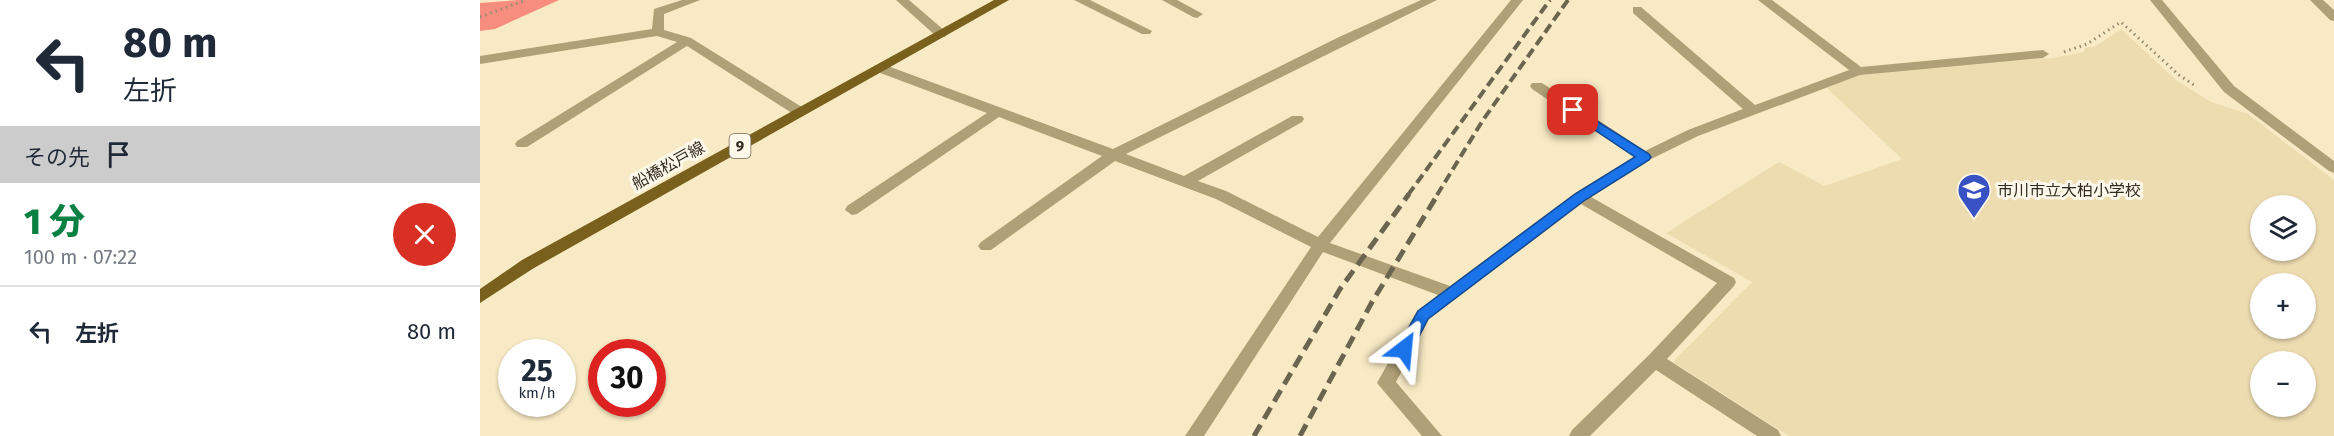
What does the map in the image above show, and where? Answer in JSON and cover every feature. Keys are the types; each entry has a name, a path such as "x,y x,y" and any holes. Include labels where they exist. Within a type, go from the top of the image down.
{"main road":[{"name":"船橋松戸線","path":"480,297 528,264 1003,0"}],"street":[{"path":"658,32 658,12 694,0"},
{"path":"902,0 941,34"},
{"path":"1080,0 1146,31"},
{"path":"1168,0 1197,14"},
{"path":"986,246 1114,154 1344,40 1431,0"},
{"path":"1194,436 1320,245 1517,0"},
{"path":"1764,0 1858,71"},
{"path":"2156,0 2229,88 2334,168"},
{"path":"2316,0 2334,17"},
{"path":"1636,10 1752,110"},
{"path":"480,60 658,32 687,41 800,112"},
{"path":"522,144 687,41"},
{"path":"1433,436 1386,383 1423,315 1580,197 1644,157 1693,133 1858,71 2043,54"},
{"path":"880,68 1186,181 1221,195 1320,245 1451,293"},
{"path":"1537,86 1644,157"},
{"path":"852,210 998,112"},
{"path":"1186,181 1297,119"},
{"path":"1578,436 1655,360 1728,282 1580,197"},
{"path":"1655,360 1772,436"}],"path":[{"path":"480,17 526,0"},
{"path":"2043,54 2072,51 2100,37 2121,21 2179,75 2205,92"}],"shaded area":[{"path":"559,0 495,29 480,31 480,3"},
{"name":"市川市立大柏小学校","path":"2121,29 2176,80 2211,102 2248,114 2334,180 2334,436 1789,436 1673,362 1752,282 1666,233 1779,162 1825,186 1902,159 1826,87 1861,75 1934,66 2053,58 2084,52 2085,48 2096,46"}],"railway":[{"path":"1408,195 1550,0"},
{"path":"1437,195 1483,120 1568,0"},
{"path":"1254,436 1340,289 1409,194"},
{"path":"1300,436 1372,302 1438,194"}],"place":[{"name":"市川市立大柏小学校","path":"1974,219"}],"route":[{"path":"1404,349 1423,315 1580,197 1644,157 1573,110"}]}
